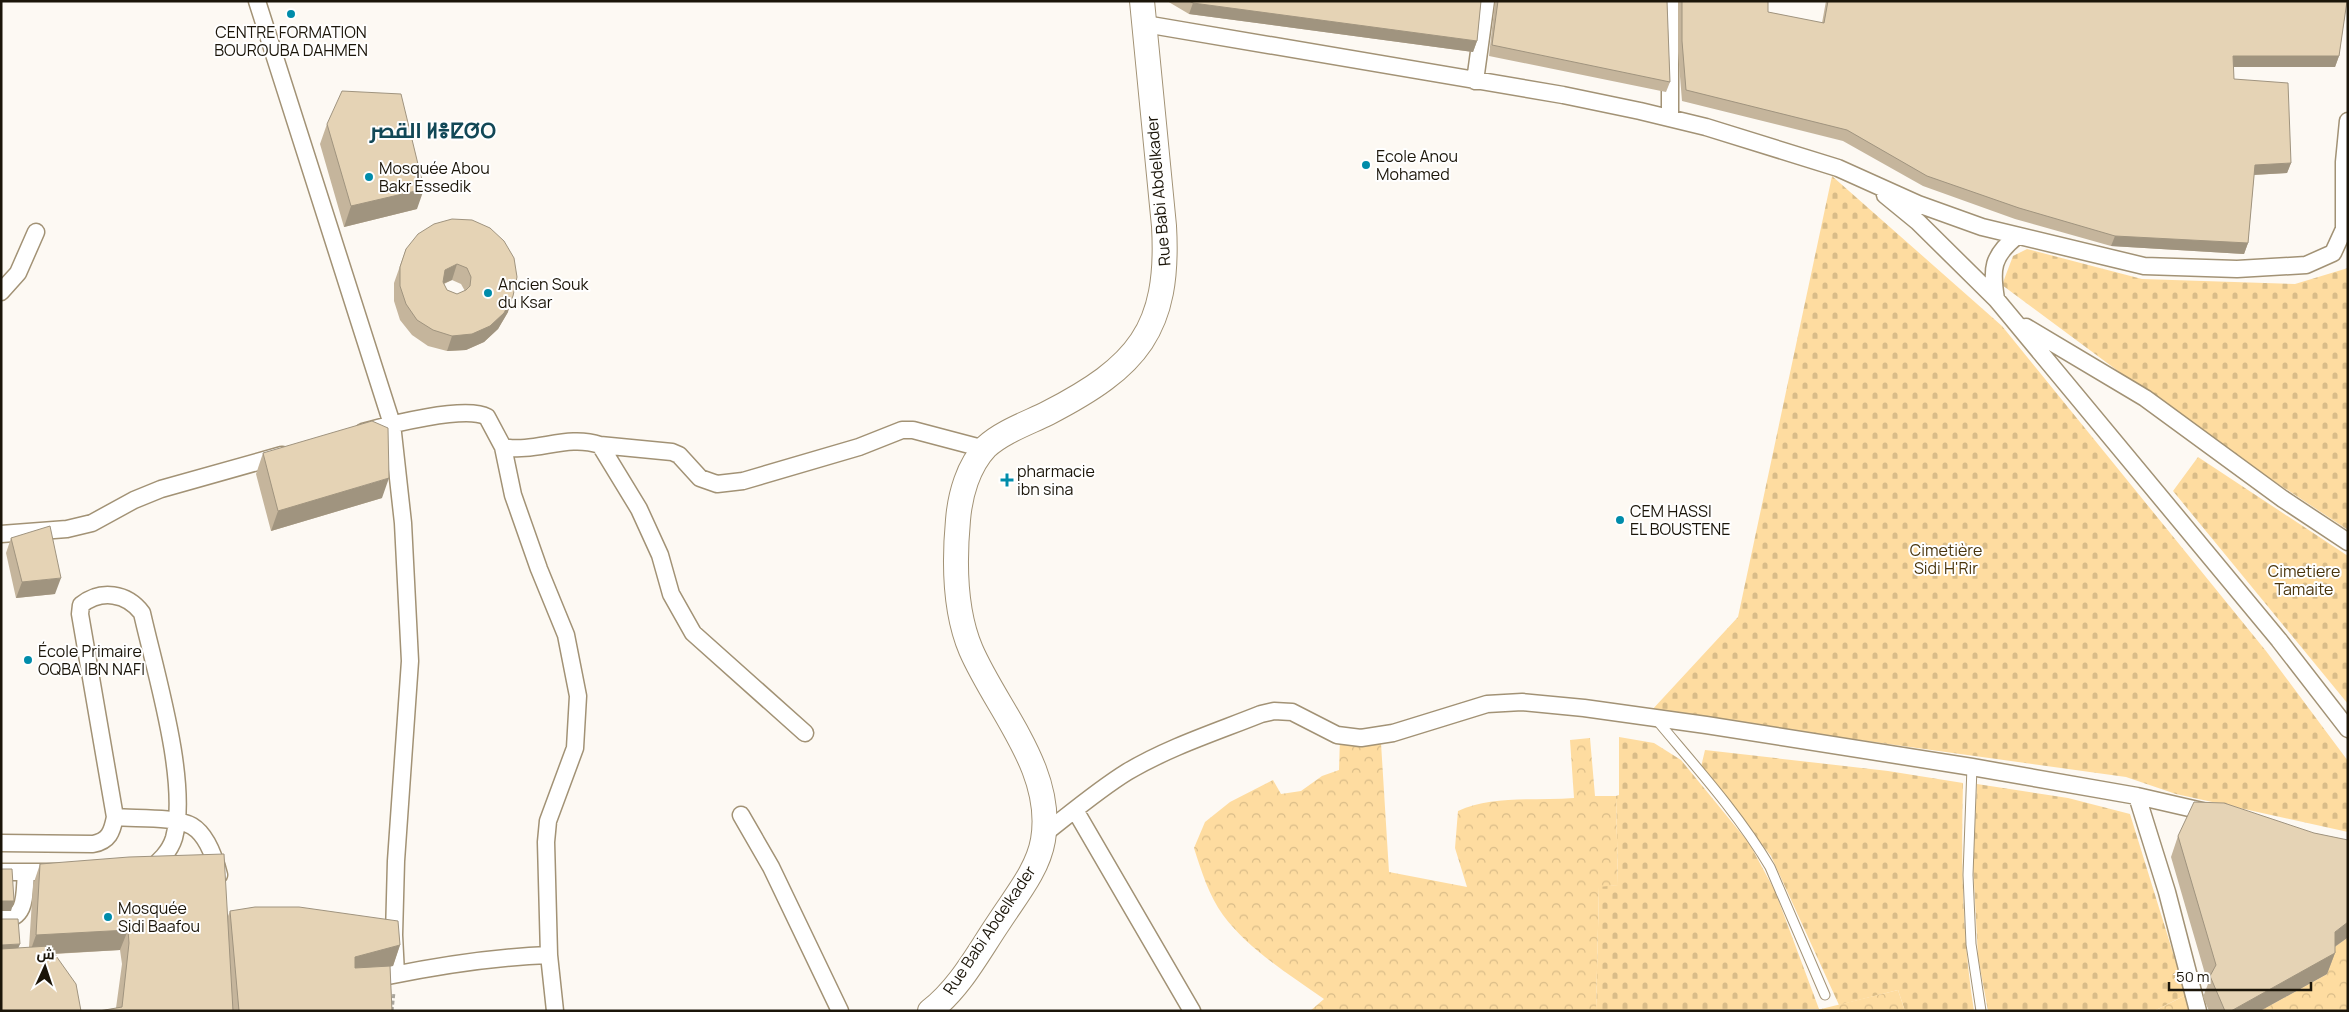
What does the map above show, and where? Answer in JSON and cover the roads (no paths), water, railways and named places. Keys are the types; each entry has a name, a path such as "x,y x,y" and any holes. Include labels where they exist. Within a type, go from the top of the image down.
{"main road":[{"name":"Rue Babi Abdelkader","path":"930,1011 959,982 1028,878 1038,856 1044,834 1044,811 1033,766 970,648 960,610 956,557 959,507 966,480 985,449 998,438 1067,403 1102,382 1126,363 1144,340 1153,321 1162,296 1166,258 1144,12"}],"street":[{"path":"257,1 392,424 403,523 410,661 396,861 394,935 396,974"},
{"path":"1475,81 1486,1"},
{"path":"1670,1 1670,118"},
{"path":"1144,12 1475,81 1572,97 1670,118 1804,157 1866,179 1953,217 2017,236 2153,267 2237,269 2306,265 2340,253 2344,229 2344,162 2348,121"},
{"path":"1866,179 1918,222 1996,299 2279,640 2348,728"},
{"path":"1,292 18,273 36,232"},
{"path":"1996,299 1994,267 1997,256 2017,236"},
{"path":"2015,321 2145,398 2244,472 2348,542"},
{"path":"344,438 392,424 470,412 487,417 503,448 513,495 539,569 566,636 578,696 575,748 548,822 546,842 549,955 555,1011"},
{"path":"503,448 588,441 600,445 672,452 679,455 700,478 718,484 743,482 859,447 902,430 913,430 985,449"},
{"path":"600,445 639,509 660,555 671,594 694,633 805,733"},
{"path":"1,534 68,529 92,523 134,500 161,489 296,451"},
{"path":"1,843 93,844 103,842 109,837 115,817 80,614 81,605 89,598 105,595 122,596 134,602 142,613 177,781 176,822 172,843 160,861 149,869 131,873"},
{"path":"1044,834 1128,772 1172,749 1274,711 1292,712 1337,735 1361,738 1393,733 1470,708 1501,702 1584,708 1972,768 2137,796 2222,816"},
{"path":"2137,796 2166,892 2198,1011"},
{"path":"1076,810 1192,1011"},
{"path":"742,815 771,867 840,1011"},
{"path":"115,817 176,822 190,825 199,831 215,859 222,892"},
{"path":"103,842 106,860"},
{"path":"1,872 71,872"},
{"path":"1,919 15,918 21,912 26,872"},
{"path":"375,933 394,935"},
{"path":"371,980 460,962 502,957 549,955"}],"lane":[{"path":"1655,718 1731,811 1760,850 1770,867 1825,995"},
{"path":"1972,768 1968,875 1971,944 1981,1011"}],"place":[{"name":"CENTRE FORMATION BOUROUBA DAHMEN","path":"291,14"},
{"name":"Ecole Anou Mohamed","path":"1366,165"},
{"name":"Mosquée Abou Bakr Essedik","path":"369,177"},
{"name":"Ancien Souk du Ksar","path":"488,293"},
{"name":"pharmacie ibn sina","path":"1007,480"},
{"name":"CEM HASSI EL BOUSTENE","path":"1620,520"},
{"name":"École Primaire OQBA IBN NAFI","path":"28,660"},
{"name":"Mosquée Sidi Baafou","path":"108,917"}],"district":[{"name":"القصر ⵍⴻⵇⵚⵔ","path":"433,130"}],"park label":[{"name":"Cimetière Sidi H'Rir","path":"1946,559"},
{"name":"Cimetiere Tamaite","path":"2304,580"}]}
